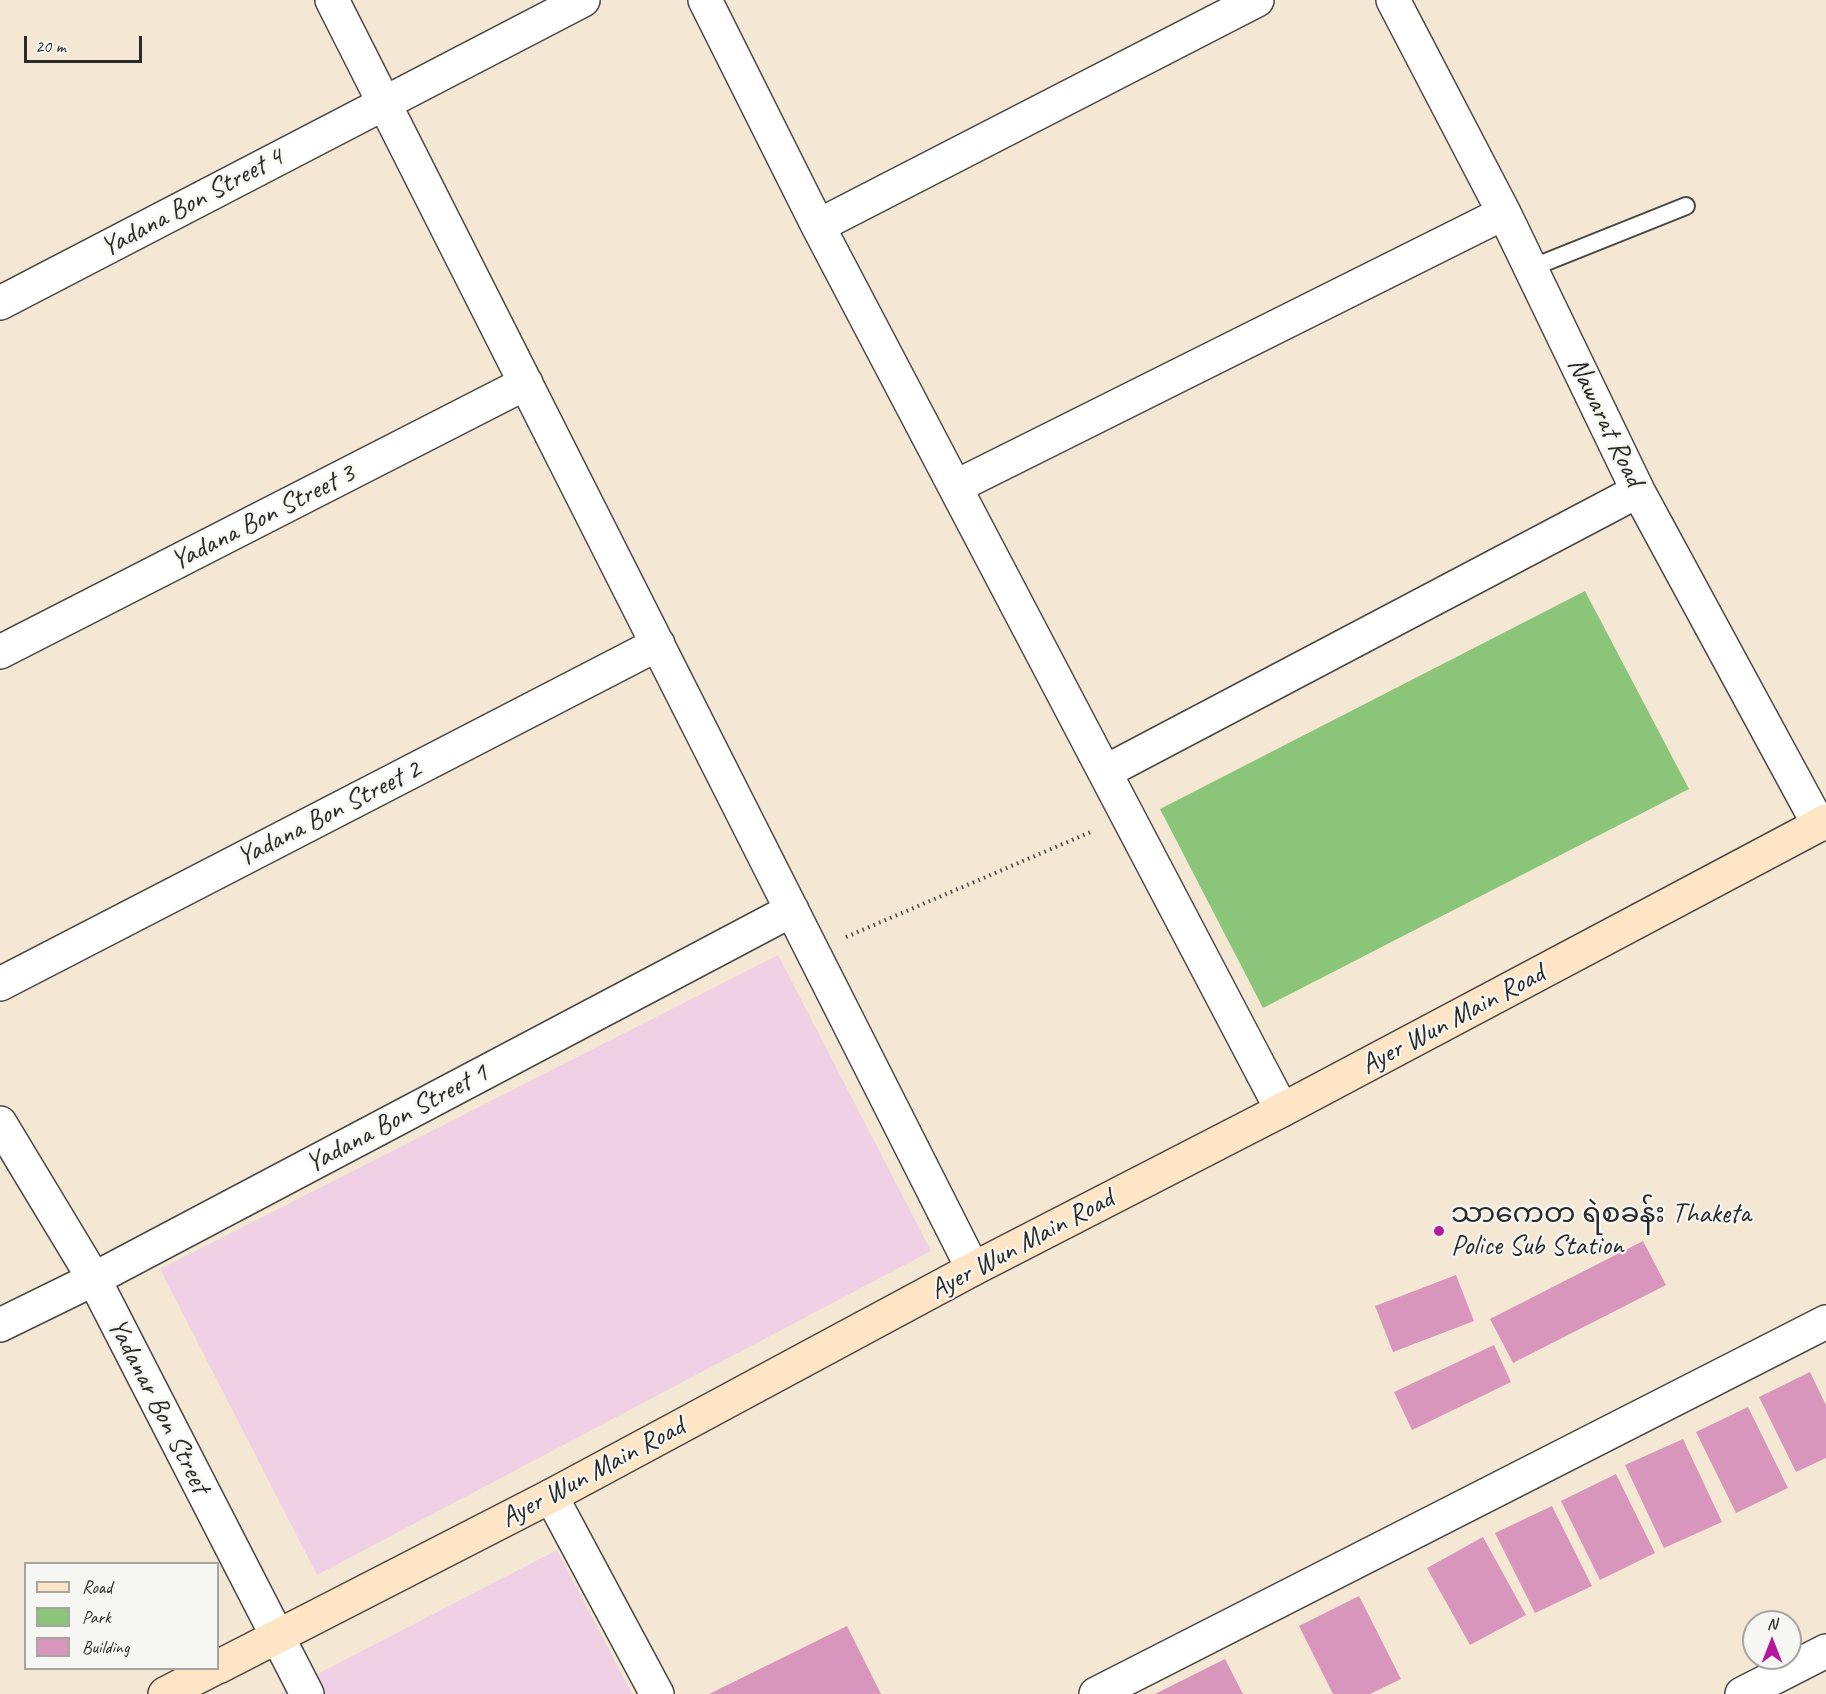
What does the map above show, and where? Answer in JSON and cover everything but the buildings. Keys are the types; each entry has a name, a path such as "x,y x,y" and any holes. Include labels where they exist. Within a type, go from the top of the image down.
{"main road":[{"name":"Ayer Wun Main Road","path":"219,1666 551,1496 973,1269 1824,828"},
{"name":"Ayer Wun Main Road","path":"165,1694 212,1670"}],"street":[{"path":"332,0 973,1269"},
{"name":"Yadana Bon Street 4","path":"0,303 583,0"},
{"path":"705,0 818,226 1282,1110"},
{"path":"818,226 1257,0"},
{"name":"Nawarat Road","path":"1393,0 1504,213 1638,491 1824,828"},
{"path":"956,487 1504,213"},
{"name":"Yadana Bon Street 3","path":"0,652 525,383"},
{"path":"1105,772 1638,491"},
{"name":"Yadana Bon Street 2","path":"0,984 658,644"},
{"name":"Yadana Bon Street 1","path":"0,1325 94,1279 792,910"},
{"name":"Yadanar Bon Street","path":"0,1123 94,1279 276,1636 308,1694"},
{"path":"1096,1694 1826,1322"},
{"path":"551,1496 657,1694"},
{"path":"1742,1694 1826,1651"}],"lane":[{"path":"1531,268 1686,207"}],"path":[{"path":"813,952 1128,816"}],"shaded area":[{"path":"778,955 931,1251 317,1575 160,1269"},
{"path":"557,1550 632,1694 279,1694"}],"green space":[{"path":"1585,591 1689,789 1263,1008 1160,809"}],"place":[{"name":"သာကေတ ရဲစခန်း Thaketa Police Sub Station","path":"1439,1231"}]}
